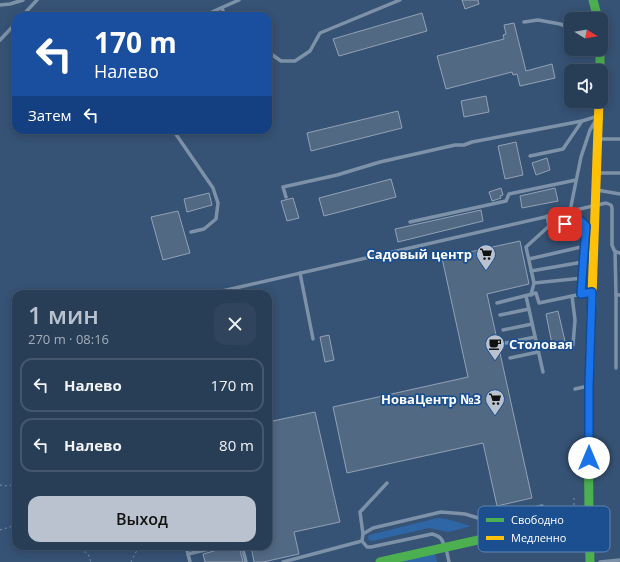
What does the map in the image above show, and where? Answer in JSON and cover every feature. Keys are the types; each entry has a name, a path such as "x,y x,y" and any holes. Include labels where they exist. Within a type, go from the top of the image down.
{"main road":[{"path":"593,0 596,12"},
{"path":"589,506 589,386 599,108"},
{"path":"380,562 478,540"},
{"path":"590,552 590,562"}],"lane":[{"path":"0,5 23,0"},
{"path":"26,12 37,0"},
{"path":"212,12 239,0"},
{"path":"272,55 282,61 295,61 310,51 320,33 400,0"},
{"path":"222,8 224,12"},
{"path":"524,22 538,20 564,25"},
{"path":"0,40 12,27"},
{"path":"286,197 283,187 337,175 380,162 455,145 464,145 472,142 582,121 599,116"},
{"path":"570,210 581,157 590,130 599,116"},
{"path":"530,156 563,149 582,121"},
{"path":"176,134 213,188 218,203 216,219 204,229 191,232"},
{"path":"598,139 620,139"},
{"path":"597,172 620,173"},
{"path":"410,222 506,201 509,194 576,180"},
{"path":"596,190 620,194"},
{"path":"226,290 570,210 606,203 612,206 612,245 615,251 618,295 616,368"},
{"path":"547,216 549,226"},
{"path":"543,372 529,309 528,295 534,283 526,247 549,226 581,221 586,226 581,294"},
{"path":"529,259 585,246"},
{"path":"615,251 620,253"},
{"path":"531,271 584,262"},
{"path":"300,273 313,339"},
{"path":"534,283 582,278"},
{"path":"497,303 536,293 539,303 592,292"},
{"path":"556,348 573,345 575,320 572,296"},
{"path":"500,315 529,309"},
{"path":"503,330 532,324"},
{"path":"506,343 535,337"},
{"path":"510,358 538,352"},
{"path":"576,389 589,386"},
{"path":"387,483 360,512 363,534 362,541 367,547 371,547 432,534 443,540 449,562"},
{"path":"363,534 373,528 441,512 465,514 478,517"},
{"path":"283,562 362,541"},
{"path":"187,550 190,562"},
{"path":"188,554 205,550"},
{"path":"243,550 246,562"},
{"path":"600,562 620,560"}],"path":[{"path":"0,485 12,485"},
{"path":"574,498 574,506"},
{"path":"0,530 12,526"},
{"path":"82,550 88,554 91,562"},
{"path":"131,562 137,550"}],"shaded area":[{"path":"437,518 447,519 471,526 449,532 429,528 372,541 369,540 368,537 369,535"},
{"path":"435,553 437,562 397,562"}],"building":[{"path":"462,0 478,0 479,4 465,9"},
{"path":"422,13 427,31 339,56 333,39"},
{"path":"514,23 526,71 552,64 555,78 520,86 517,74 513,75 512,72 446,89 437,56 504,39 503,35 506,34 504,25"},
{"path":"486,96 489,112 464,117 461,101"},
{"path":"398,111 402,128 311,151 307,133"},
{"path":"516,142 523,175 505,179 498,146"},
{"path":"547,158 550,170 536,175 532,163"},
{"path":"391,179 396,197 324,216 319,198"},
{"path":"501,188 503,195 500,196 501,198 492,201 489,192"},
{"path":"555,188 558,201 522,208 520,196"},
{"path":"209,193 212,205 187,212 184,199"},
{"path":"293,198 299,218 287,221 281,201"},
{"path":"481,210 483,221 398,242 395,229"},
{"path":"178,211 190,253 163,260 151,217"},
{"path":"520,241 529,284 487,294 532,498 497,506 483,443 347,473 333,407 468,377 442,258"},
{"path":"558,311 565,341 552,344 546,314"},
{"path":"329,335 334,360 325,362 320,337"},
{"path":"315,412 340,522 294,532 299,554 263,562 254,562 252,550 272,550 272,421"},
{"path":"218,550 240,550 243,562 205,562 203,554"}],"traffic: fast":[{"path":"593,0 596,12"},
{"path":"600,56 600,64"},
{"path":"589,506 589,384 591,324"},
{"path":"380,562 478,540"},
{"path":"590,552 590,562"}],"traffic: slow":[{"path":"591,324 599,108"}],"place":[{"name":"Садовый центр","path":"486,271"},
{"name":"Столовая","path":"495,361"},
{"name":"НоваЦентр №3","path":"495,416"}],"route":[{"path":"565,224 581,221 586,226 581,294 592,292 589,386 589,458"}]}
